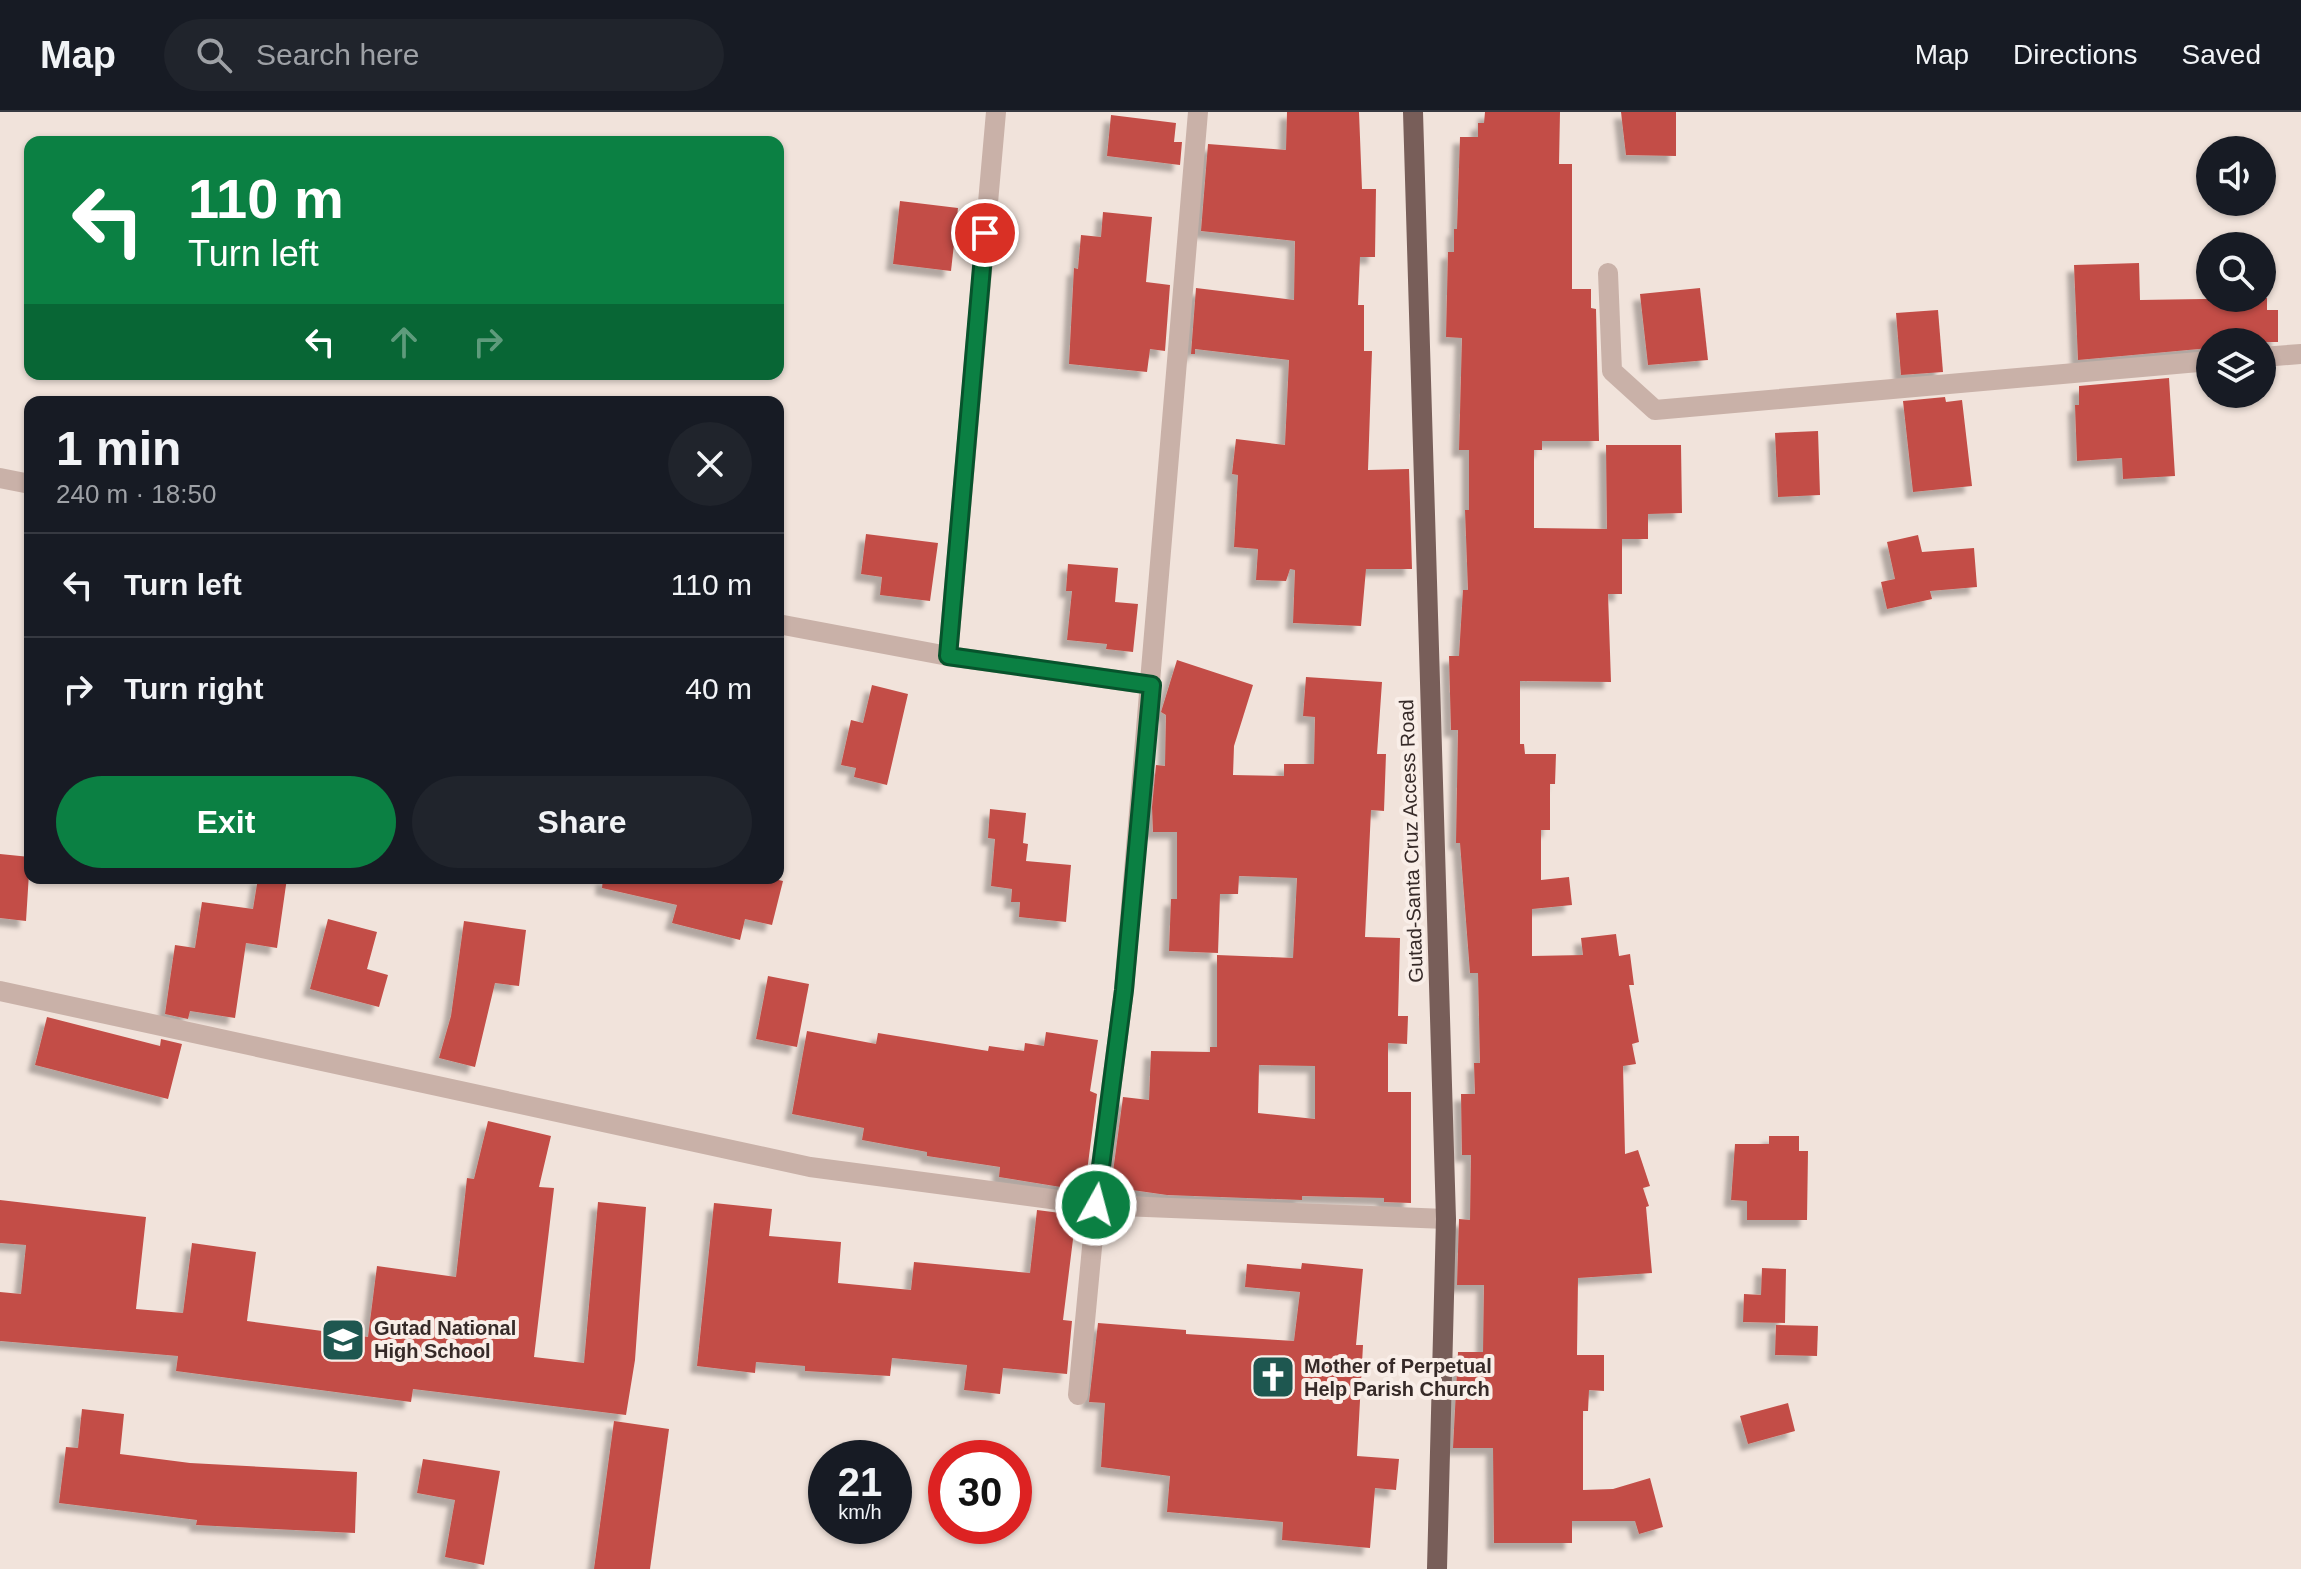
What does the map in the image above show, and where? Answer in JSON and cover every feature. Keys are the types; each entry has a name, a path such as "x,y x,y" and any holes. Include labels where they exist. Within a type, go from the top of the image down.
{"main road":[{"name":"Gutad-Santa Cruz Access Road","path":"1413,112 1446,1219 1437,1569"}],"street":[{"path":"948,656 996,112"},
{"path":"1078,1395 1096,1205 1124,990 1198,112"},
{"path":"1608,273 1612,371 1655,410 2196,362"},
{"path":"2276,356 2301,354"},
{"path":"0,478 24,483"},
{"path":"784,625 948,656 1152,685"},
{"path":"0,991 810,1167 1096,1205 1446,1219"}],"building":[{"path":"1287,112 1359,112 1362,189 1376,189 1375,257 1360,257 1358,305 1364,305 1364,351 1372,351 1368,470 1409,469 1412,569 1366,569 1361,626 1293,623 1295,570 1290,569 1286,581 1256,580 1258,549 1234,547 1238,475 1232,474 1236,439 1285,445 1289,360 1195,349 1195,354 1191,354 1196,288 1294,300 1295,241 1201,231 1208,144 1286,150"},
{"path":"1485,112 1560,112 1559,164 1572,164 1572,289 1591,289 1591,308 1596,309 1599,441 1542,441 1542,450 1534,450 1534,528 1607,529 1606,445 1681,445 1682,513 1648,514 1648,539 1622,539 1622,594 1608,594 1611,682 1520,681 1520,744 1524,744 1525,754 1556,754 1555,784 1550,784 1550,830 1541,830 1541,880 1569,877 1572,905 1532,909 1532,956 1583,955 1581,938 1616,934 1619,956 1630,954 1634,985 1629,985 1639,1042 1632,1044 1636,1064 1623,1066 1625,1154 1638,1150 1650,1186 1643,1188 1649,1206 1646,1207 1652,1273 1578,1278 1577,1355 1604,1355 1604,1391 1589,1390 1588,1411 1583,1411 1583,1490 1613,1489 1650,1478 1663,1527 1639,1534 1635,1521 1572,1521 1572,1543 1494,1543 1493,1448 1453,1448 1458,1352 1483,1352 1484,1285 1457,1285 1459,1219 1470,1220 1471,1155 1462,1155 1461,1094 1475,1094 1474,1063 1480,1063 1478,973 1470,973 1460,843 1456,843 1458,730 1451,730 1449,656 1459,656 1463,590 1468,590 1465,510 1469,510 1469,450 1459,450 1462,338 1446,337 1448,252 1454,252 1454,229 1457,229 1460,137 1478,137 1478,123 1484,123"},
{"path":"1621,112 1676,112 1676,156 1626,155"},
{"path":"1111,115 1176,123 1174,142 1182,142 1180,165 1107,156"},
{"path":"900,201 958,208 951,271 893,264"},
{"path":"1103,212 1152,217 1146,282 1170,285 1165,351 1150,349 1147,372 1069,364 1074,268 1078,269 1081,235 1101,237"},
{"path":"2139,263 2140,300 2196,299 2196,312 2278,310 2278,342 2276,328 2196,328 2196,349 2078,360 2074,265"},
{"path":"1700,288 1708,360 1648,365 1640,294"},
{"path":"1938,310 1943,372 1901,375 1896,313"},
{"path":"2169,378 2175,476 2123,479 2122,458 2077,461 2075,405 2079,405 2079,386"},
{"path":"1945,397 1946,402 1962,400 1972,486 1913,492 1903,401"},
{"path":"1818,431 1820,495 1778,497 1775,433"},
{"path":"866,534 938,543 930,601 880,595 882,577 861,574"},
{"path":"1918,535 1922,552 1974,548 1977,587 1930,591 1932,599 1887,609 1881,582 1895,579 1887,542"},
{"path":"1068,564 1118,568 1115,602 1138,604 1133,652 1106,649 1107,644 1067,640 1072,591 1066,591"},
{"path":"1177,660 1253,685 1234,746 1233,775 1284,776 1284,764 1314,764 1315,717 1303,716 1306,677 1382,682 1377,754 1386,754 1384,811 1371,810 1365,937 1400,938 1398,1016 1408,1016 1407,1044 1388,1043 1388,1092 1411,1092 1411,1203 1384,1202 1384,1198 1302,1196 1302,1200 1167,1195 1111,1187 1123,1097 1149,1100 1151,1051 1210,1052 1210,1047 1217,1047 1217,955 1293,958 1297,878 1239,876 1238,894 1220,894 1218,953 1169,951 1171,899 1177,899 1177,832 1153,832 1152,807 1156,765 1165,766 1166,715 1161,712","holes":["1259,1065 1315,1066 1315,1119 1258,1113"]},
{"path":"872,685 908,694 887,785 854,777 856,768 841,765 851,720 863,723"},
{"path":"990,809 1026,813 1023,843 1028,844 1026,861 1071,865 1066,922 1019,917 1020,902 1011,902 1012,889 991,886 995,839 988,838"},
{"path":"0,854 24,856 24,884 28,884 26,921 0,918"},
{"path":"257,884 286,884 277,948 246,943 235,1018 190,1011 188,1019 165,1014 175,945 195,948 202,902 253,909"},
{"path":"602,884 782,884 772,925 745,919 740,940 672,923 677,905 602,888"},
{"path":"328,919 377,932 367,969 388,975 379,1007 310,989"},
{"path":"464,921 526,930 519,986 495,983 475,1067 439,1058 451,1016"},
{"path":"768,976 809,984 797,1047 756,1039"},
{"path":"47,1017 160,1046 161,1039 182,1044 168,1099 35,1065"},
{"path":"807,1031 876,1044 878,1033 988,1051 989,1046 1024,1051 1025,1043 1044,1046 1046,1032 1098,1040 1090,1091 1097,1094 1085,1187 1079,1186 1079,1190 999,1177 1000,1167 927,1156 927,1152 862,1140 864,1128 792,1114"},
{"path":"488,1121 551,1136 539,1187 554,1188 534,1357 584,1363 598,1202 646,1207 635,1360 626,1415 413,1389 411,1402 176,1371 178,1356 0,1341 0,1292 21,1294 26,1245 0,1243 0,1200 146,1217 136,1309 183,1313 192,1243 256,1252 247,1321 368,1337 377,1266 456,1277 467,1178 474,1179"},
{"path":"1769,1136 1799,1136 1799,1151 1808,1151 1807,1220 1747,1220 1747,1201 1731,1200 1735,1144 1769,1144"},
{"path":"714,1203 772,1209 769,1236 841,1242 838,1283 911,1290 914,1262 1030,1273 1037,1210 1076,1215 1063,1320 1072,1321 1067,1374 1003,1368 1000,1394 964,1390 967,1365 892,1358 890,1376 805,1371 805,1366 756,1362 755,1373 697,1366"},
{"path":"1302,1263 1363,1269 1356,1345 1363,1345 1357,1456 1399,1459 1396,1490 1375,1488 1370,1548 1282,1540 1283,1522 1167,1512 1170,1476 1101,1467 1105,1403 1089,1402 1098,1323 1186,1330 1186,1334 1294,1341 1300,1292 1245,1287 1247,1264 1301,1269"},
{"path":"1762,1268 1786,1269 1785,1323 1743,1322 1744,1294 1761,1295"},
{"path":"1776,1325 1818,1326 1817,1356 1775,1355"},
{"path":"1788,1403 1795,1431 1748,1444 1740,1416"},
{"path":"82,1409 124,1414 120,1454 190,1463 357,1472 355,1533 196,1525 197,1520 59,1503 66,1447 78,1448"},
{"path":"614,1421 669,1429 650,1569 594,1569"},
{"path":"423,1459 500,1471 484,1565 445,1557 455,1500 417,1493"}],"place":[{"name":"Gutad National High School","path":"343,1340"},
{"name":"Mother of Perpetual Help Parish Church","path":"1273,1377"}],"route":[{"path":"985,233 948,656 1152,685 1124,990 1096,1205"}]}
